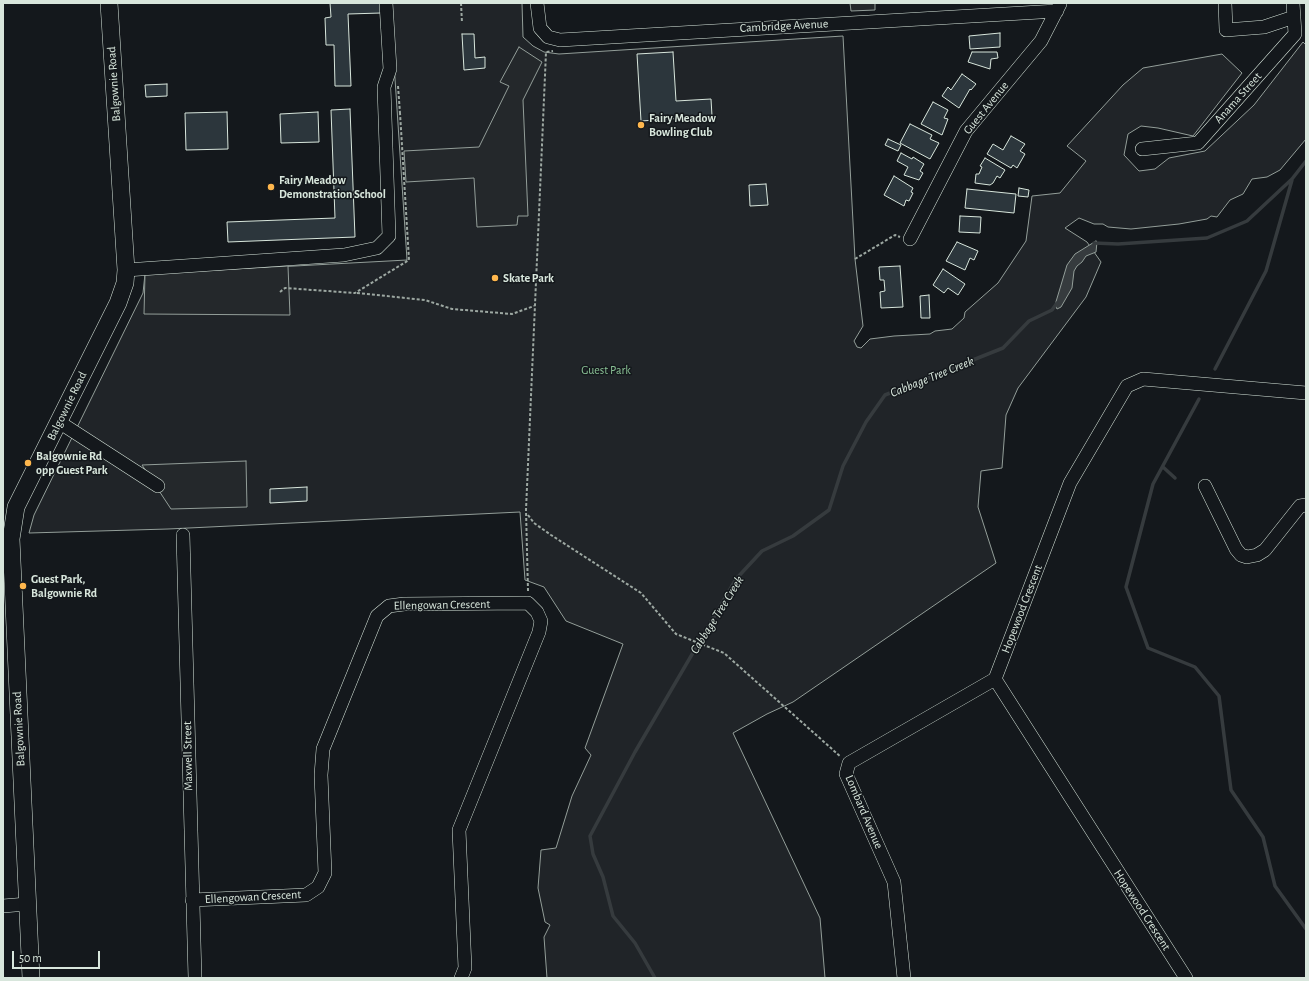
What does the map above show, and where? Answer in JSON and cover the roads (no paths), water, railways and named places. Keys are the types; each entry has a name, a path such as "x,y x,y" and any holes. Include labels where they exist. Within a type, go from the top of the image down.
{"main road":[{"name":"Balgownie Road","path":"31,978 9,630 12,522 16,507 118,303 125,283 126,270 109,3"}],"street":[{"path":"126,270 344,254 377,248 389,236 384,87 390,69 386,3"},
{"name":"Cambridge Avenue","path":"537,3 540,28 548,37 560,40 1059,7"},
{"path":"1224,3 1226,30 1264,27 1294,17"},
{"name":"Anama Street","path":"1142,150 1198,143 1294,34 1293,3"},
{"name":"Guest Avenue","path":"910,239 966,132 1041,41 1059,7"},
{"name":"Hopewood Crescent","path":"1186,978 995,679 1070,483 1127,386 1143,379 1306,392"},
{"path":"59,422 158,486"},
{"path":"1205,486 1236,549 1241,555 1247,557 1257,555 1265,550 1300,506 1306,505"},
{"name":"Maxwell Street","path":"183,535 195,978"},
{"name":"Ellengowan Crescent","path":"192,900 306,896 318,887 325,873 321,775 323,749 377,616 389,606 404,604 528,604 537,612 541,622 539,632 459,830 465,968 461,978"},
{"name":"Lombard Avenue","path":"904,978 894,882 846,774 849,763 995,679"},
{"path":"3,906 27,904"}],"waterway":[{"name":"Cabbage Tree Creek","path":"1094,243 1118,244 1207,238 1247,221 1292,179 1306,161"},
{"path":"1215,369 1266,271 1292,180"},
{"name":"Cabbage Tree Creek","path":"655,978 635,943 613,916 603,877 593,854 590,836 635,752 736,579 762,551 793,536 829,510 843,466 866,422 885,395 1003,348 1029,321 1052,310 1057,303"},
{"path":"1199,399 1153,484 1126,587 1148,648 1195,667 1219,696 1231,790 1263,837 1275,886 1306,929"},
{"name":"Cabbage Tree Creek","path":"1163,467 1175,478"}],"place":[{"name":"Fairy Meadow Bowling Club","path":"641,125"},
{"name":"Fairy Meadow Demonstration School","path":"271,187"},
{"name":"Skate Park","path":"495,278"},
{"name":"Balgownie Rd opp Guest Park","path":"28,463"},
{"name":"Guest Park, Balgownie Rd","path":"23,586"}],"park label":[{"name":"Guest Park","path":"606,370"}]}
